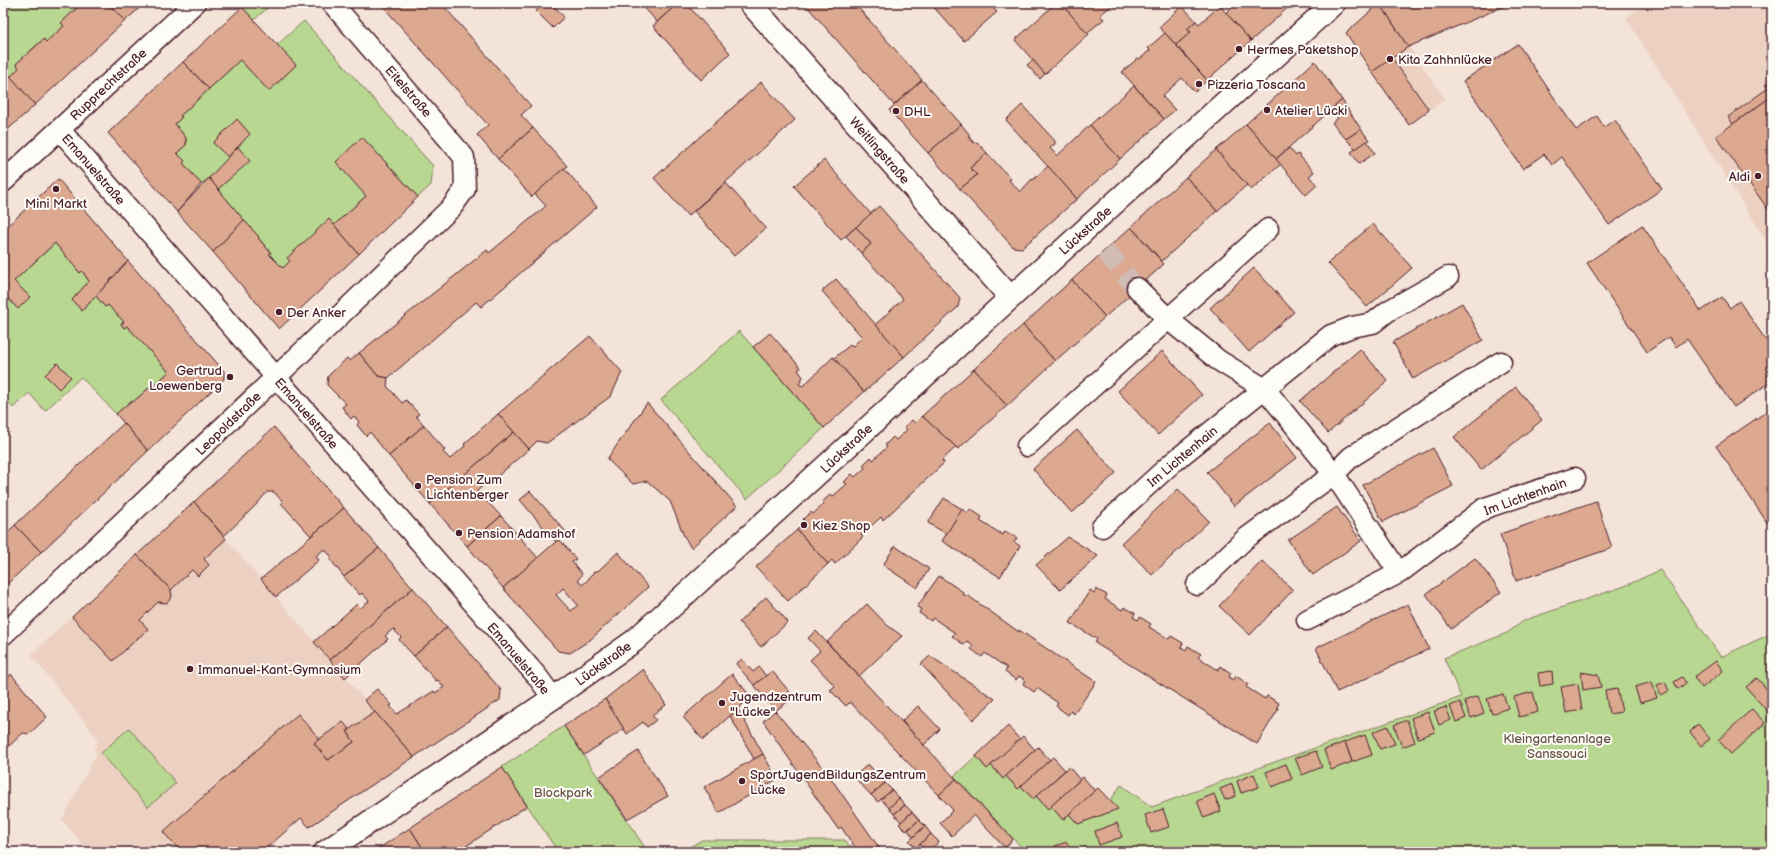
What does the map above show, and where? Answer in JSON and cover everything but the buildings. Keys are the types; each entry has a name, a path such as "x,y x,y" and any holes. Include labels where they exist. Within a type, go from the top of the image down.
{"street":[{"name":"Rupprechtstraße","path":"3,182 195,3"},
{"name":"Eitelstraße","path":"332,3 464,157 465,189"},
{"name":"Weitlingstraße","path":"750,3 1010,297"},
{"name":"Lückstraße","path":"325,852 553,698 634,641 1334,3"},
{"name":"Emanuelstraße","path":"60,130 537,676 553,698"},
{"name":"Leopoldstraße","path":"3,635 452,207 465,189"},
{"path":"1027,446 1268,228"},
{"name":"Im Lichtenhain","path":"1102,526 1172,462 1331,335 1352,327 1373,323 1388,311 1448,277"},
{"path":"1137,288 1168,319 1218,360 1265,389 1334,474 1400,573"},
{"path":"1197,585 1245,539 1334,474 1351,457 1501,362"},
{"name":"Im Lichtenhain","path":"1306,620 1400,573 1485,508 1575,478"}],"shaded area":[{"name":"Kita Zahhnlücke","path":"1379,3 1445,99 1425,113 1379,82 1346,33"},
{"path":"1647,3 1772,3 1772,250 1626,18"},
{"name":"Immanuel-Kant-Gymnasium","path":"194,502 414,757 309,827 301,818 262,852 89,852 62,820 97,753 94,750 98,739 31,655"}],"green space":[{"path":"3,3 82,3 61,23 64,26 46,42 43,39 16,64 19,68 10,77 6,71 3,74"},
{"path":"246,3 273,3 254,20 242,7"},
{"path":"304,21 433,166 431,185 418,197 362,137 366,196 334,225 287,258 290,261 283,268 269,254 271,253 209,178 201,184 183,163 184,161 177,153 186,145 186,138 175,124 182,117 180,116 240,60 269,91 296,65 277,45"},
{"path":"55,243 80,273 82,271 89,281 72,300 82,311 96,296 105,307 108,305 124,322 121,324 124,328 127,326 169,372 151,388 150,387 133,402 131,401 116,414 81,377 45,411 29,393 13,408 3,397 3,293 18,309 30,297 14,281"},
{"path":"739,331 824,428 747,499 661,400"},
{"name":"Kleingartenanlage Sanssouci","path":"1660,570 1721,657 1772,633 1772,852 1026,852 954,776 976,756 987,769 991,765 1003,779 1006,776 1017,788 1021,786 1033,799 1036,796 1048,809 1051,806 1063,820 1069,814 1078,824 1117,809 1110,801 1121,785 1152,807 1269,764 1461,697 1444,658 1507,633 1525,620 1625,586"},
{"name":"Blockpark","path":"564,726 648,852 558,852 502,767"},
{"path":"129,728 176,783 148,807 101,753"},
{"path":"702,840 845,840 853,852 680,852"}],"tunnel":[{"path":"1105,251 1137,288"}],"place":[{"name":"Hermes Paketshop","path":"1239,49"},
{"name":"Kita Zahhnlücke","path":"1390,59"},
{"name":"Pizzeria Toscana","path":"1199,84"},
{"name":"Atelier Lücki","path":"1267,110"},
{"name":"DHL","path":"896,111"},
{"name":"Aldi","path":"1758,176"},
{"name":"Mini Markt","path":"56,189"},
{"name":"Der Anker","path":"279,312"},
{"name":"Gertrud Loewenberg","path":"230,377"},
{"name":"Pension Zum Lichtenberger","path":"418,486"},
{"name":"Kiez Shop","path":"804,525"},
{"name":"Pension Adamshof","path":"459,533"},
{"name":"Immanuel-Kant-Gymnasium","path":"190,669"},
{"name":"Jugendzentrum \"Lücke\"","path":"722,703"},
{"name":"SportJugendBildungsZentrum Lücke","path":"742,781"}]}
